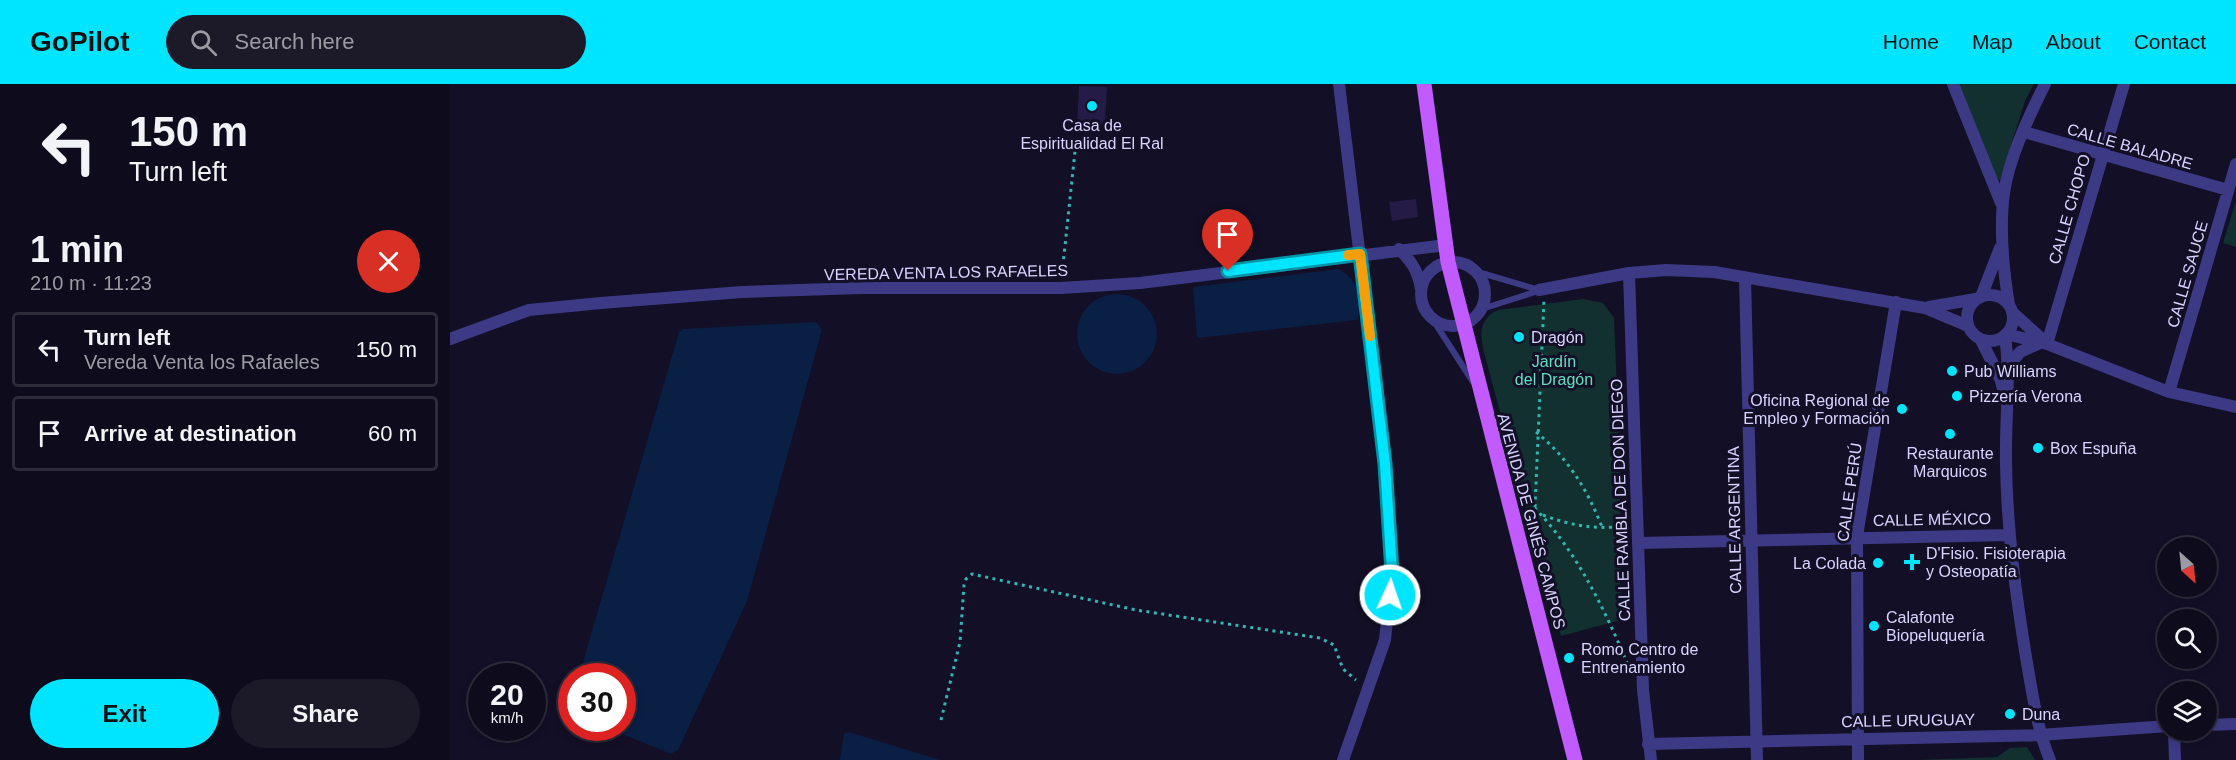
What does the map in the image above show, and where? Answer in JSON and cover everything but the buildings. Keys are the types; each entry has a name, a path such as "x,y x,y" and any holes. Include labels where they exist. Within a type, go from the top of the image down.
{"main road":[{"name":"AVENIDA DE GINÉS CAMPOS","path":"1424,84 1448,262 1462,325 1575,760"}],"street":[{"path":"1339,84 1385,464 1392,572 1385,640 1343,760"},
{"path":"1953,84 2003,207"},
{"path":"1981,340 1995,341 2006,335 2012,325 2001,244 2003,207 2007,180 2044,84"},
{"name":"CALLE CHOPO","path":"2044,343 2124,84"},
{"name":"CALLE BALADRE","path":"2024,132 2228,190"},
{"name":"CALLE SAUCE","path":"2169,392 2236,164"},
{"path":"1968,326 1968,309 1978,298 2001,244"},
{"name":"VEREDA VENTA LOS RAFAELES","path":"450,339 529,310 601,303 742,292 837,289 1061,288 1140,283 1399,249 1446,245"},
{"path":"1399,249 1412,261 1419,273 1421,300 1433,320 1443,325 1462,325 1472,321 1482,309 1486,292 1478,273 1469,266 1448,262 1430,271 1421,289"},
{"path":"1542,290 1629,273 1666,270 1714,272 1925,308 1968,326 1981,340 2000,378 2006,397"},
{"name":"CALLE RAMBLA DE DON DIEGO","path":"1629,273 1642,690 1651,760"},
{"name":"CALLE ARGENTINA","path":"1745,278 1756,760"},
{"path":"1925,308 1994,295 2044,343"},
{"name":"CALLE PERÚ","path":"1858,760 1857,536 1896,302"},
{"path":"2006,335 2044,343 2169,392 2236,407"},
{"path":"2006,335 2009,366 2006,397 2012,577 2040,735 2050,760"},
{"path":"2009,366 2020,352 2044,343"},
{"name":"CALLE MÉXICO","path":"1638,543 1857,536 2010,535"},
{"path":"2217,725 2236,724"},
{"name":"CALLE URUGUAY","path":"1648,744 2040,735 2157,727"},
{"path":"2174,741 2175,760"}],"lane":[{"path":"1478,273 1542,290"},
{"path":"1482,309 1542,290"},
{"path":"1433,320 1479,392"}],"path":[{"path":"1061,288 1076,142"},
{"path":"1534,507 1542,290"},
{"path":"1536,432 1565,458 1583,485 1602,528"},
{"path":"1502,476 1542,515 1581,567 1611,623 1632,673"},
{"path":"1542,515 1567,524 1602,528 1638,524"},
{"path":"941,720 960,642 964,585 966,579 972,574 1136,610 1320,638 1334,645 1348,676 1370,683"}],"green space":[{"path":"1957,84 2034,84 2025,101 2000,180 1995,179"},
{"path":"2236,201 2236,247 2223,243"},
{"name":"Jardín del Dragón","path":"1583,299 1603,303 1614,318 1620,463 1621,620 1561,636 1484,354 1482,329 1484,321 1498,310"},
{"path":"2027,747 2035,760 1917,760 1997,757 2010,748"}],"water":[{"path":"1339,269 1350,278 1357,290 1360,305 1357,320 1197,338 1193,287"},
{"path":"1109,294 1125,294 1146,305 1157,326 1157,342 1146,363 1125,374 1109,374 1095,368 1083,356 1077,342 1077,326 1083,312 1095,300"},
{"path":"816,322 822,330 747,601 678,750 671,754 636,740 636,663 583,663 679,332 683,329"},
{"path":"849,732 940,760 840,760 844,734"}],"slow traffic":[{"path":"1348,255 1360,254 1370,336"}],"place":[{"name":"Casa de Espiritualidad El Ral","path":"1092,106"},
{"name":"Dragón","path":"1519,337"},
{"name":"Pub Williams","path":"1952,371"},
{"name":"Pizzería Verona","path":"1957,396"},
{"name":"Oficina Regional de Empleo y Formación","path":"1902,409"},
{"name":"Restaurante Marquicos","path":"1950,434"},
{"name":"Box Espuña","path":"2038,448"},
{"name":"D'Fisio. Fisioterapia y Osteopatía","path":"1912,562"},
{"name":"La Colada","path":"1878,563"},
{"name":"Calafonte Biopeluquería","path":"1874,626"},
{"name":"Romo Centro de Entrenamiento","path":"1569,658"},
{"name":"Duna","path":"2010,714"}],"route":[{"path":"1228,271 1360,254 1385,464 1392,572 1390,595"}]}
